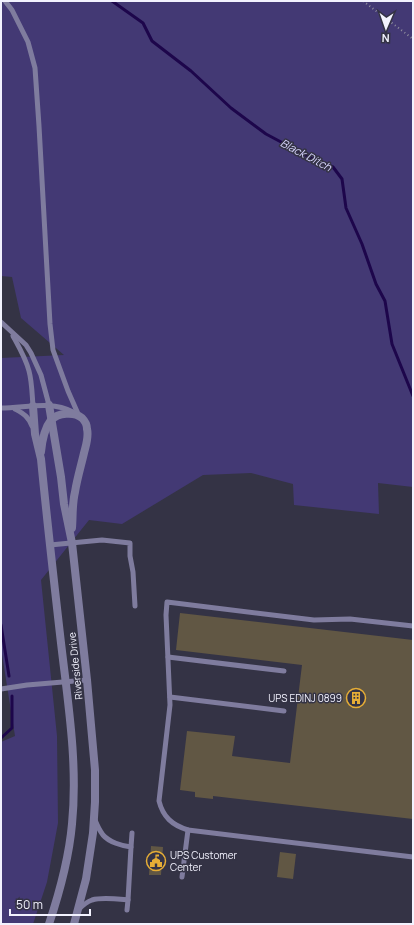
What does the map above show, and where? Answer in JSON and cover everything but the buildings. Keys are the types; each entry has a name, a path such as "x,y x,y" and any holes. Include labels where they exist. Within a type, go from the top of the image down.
{"street":[{"name":"Riverside Drive","path":"49,405 64,504 72,543 87,680 96,786 94,833 74,924"},
{"name":"Riverside Drive","path":"33,406 35,434 41,459 66,682 73,766 74,805 67,861 49,924"},
{"path":"41,459 43,436 52,419 60,414 71,414 83,418 86,422 88,433 74,498 72,543"}],"lane":[{"path":"5,1 12,10 28,42 35,68 50,330 53,350 79,416"},
{"path":"1,322 26,345 34,359 45,386 49,405"},
{"path":"11,332 28,369 31,382 33,406"},
{"path":"1,408 49,405 66,409 79,416"},
{"path":"14,408 27,416 35,434"},
{"path":"50,545 102,540 130,543 135,606"},
{"path":"413,626 344,618 314,620 167,602 166,615 170,697 160,801 162,810 167,818 179,827 188,830 413,856"},
{"path":"168,657 284,671"},
{"path":"1,689 27,685 87,680"},
{"path":"170,697 284,711"},
{"path":"95,820 105,837 124,846 131,847"},
{"path":"182,877 188,830"},
{"path":"127,910 132,833"},
{"path":"78,911 91,900 128,900"}],"path":[{"path":"363,1 413,39"}],"shaded area":[{"path":"1,1 413,1 413,487 378,483 379,514 294,505 293,484 251,473 203,475 122,524 89,520 41,580 57,736 58,823 47,882 33,924 1,924 1,742 15,736 1,648 1,358 64,355 21,318 12,277 1,276"}],"waterway":[{"name":"Black Ditch","path":"112,1 143,23 152,41 191,71 231,108 266,134 311,158 333,167 342,179 346,208 362,244 376,284 385,301 392,344 413,396"},
{"path":"1,625 9,676"},
{"path":"1,738 12,728 12,696"}],"place":[{"name":"UPS EDINJ 0899","path":"356,698"},
{"name":"UPS Customer Center","path":"156,861"}]}
